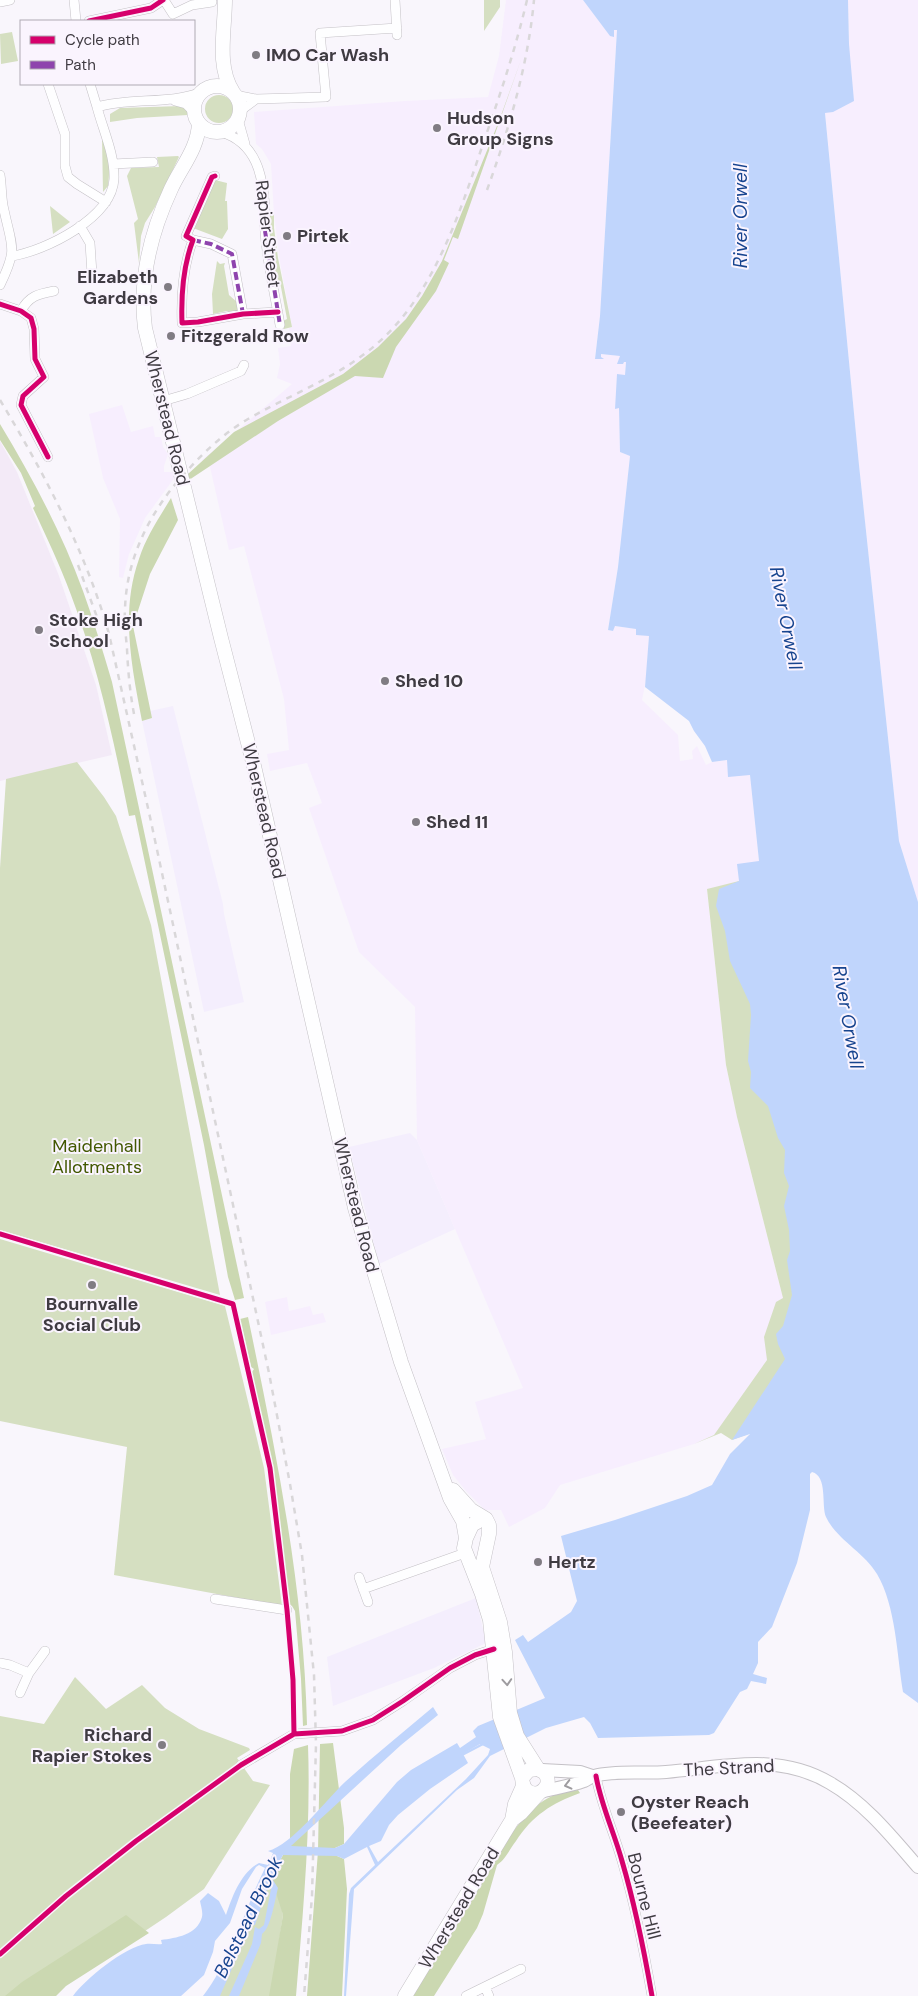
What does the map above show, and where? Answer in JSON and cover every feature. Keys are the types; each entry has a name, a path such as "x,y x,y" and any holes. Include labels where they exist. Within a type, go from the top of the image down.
{"main road":[{"path":"219,1 226,77 239,101 238,118 219,132 207,129 197,118 196,102 217,74 223,60"},
{"path":"205,91 221,87 234,94"},
{"name":"Wherstead Road","path":"194,148 197,118"},
{"name":"Wherstead Road","path":"219,132 207,137 194,148 174,182 162,209 146,268 144,318 221,638 254,766 355,1208 401,1362 450,1498 463,1521 466,1538 464,1548 490,1620 505,1715 517,1749 523,1782"},
{"name":"Wherstead Road","path":"442,1475 465,1504 487,1521 489,1529 482,1567 500,1622 505,1715"},
{"path":"466,1538 472,1525 484,1518"},
{"name":"Wherstead Road","path":"517,1749 540,1769"},
{"name":"The Strand","path":"540,1769 580,1772 594,1776 665,1772 759,1763 788,1766 830,1783 855,1801 886,1829 918,1867"},
{"path":"540,1769 548,1779 546,1788 512,1820 515,1804 529,1770 540,1769"},
{"name":"The Strand","path":"541,1792 584,1781 594,1776"},
{"path":"523,1782 530,1793 541,1792"},
{"name":"Wherstead Road","path":"406,1996 512,1820"}],"street":[{"path":"0,2 10,0"},
{"path":"74,0 76,20"},
{"path":"94,20 151,8 163,0 172,18 192,5 219,1"},
{"path":"234,94 256,99 326,97 320,33 397,32 395,0"},
{"path":"48,85 65,134 65,166 68,177 106,202"},
{"path":"12,256 29,253 68,234 97,214 106,202 114,180 113,164 90,85"},
{"path":"97,107 121,101 192,96 205,91"},
{"path":"167,99 182,102 197,118"},
{"path":"238,118 256,99"},
{"name":"Rapier Street","path":"238,118 246,147"},
{"name":"Rapier Street","path":"219,132 235,136 254,157 261,173 265,209 264,231 280,326"},
{"path":"113,164 153,162"},
{"path":"0,175 2,207 12,239 12,256 0,286"},
{"path":"215,176 203,195 186,236 193,240 211,244 232,254 243,314"},
{"path":"80,226 90,243 92,274"},
{"path":"193,240 188,253 183,282 182,323 243,314 278,312"},
{"path":"21,311 24,305 35,295 54,291"},
{"path":"0,304 21,311 32,322 35,359 44,378 23,396 21,405 48,457"},
{"path":"163,401 187,394 241,371 244,365"},
{"path":"363,1589 466,1553"},
{"path":"359,1577 368,1602"},
{"path":"215,1599 287,1610"},
{"path":"241,1765 294,1734 342,1731 373,1720 450,1668 475,1655 494,1649"},
{"path":"20,1692 29,1673 45,1651"},
{"path":"0,1663 10,1664 29,1673"},
{"name":"Bourne Hill","path":"594,1776 622,1862 635,1910 652,1996"},
{"path":"466,1996 521,1969"},
{"path":"485,1986 489,1996"}],"shaded area":[{"path":"506,0 583,0 610,36 614,30 617,30 600,316 595,358 601,357 601,354 621,356 624,362 626,362 625,375 617,375 616,408 619,407 620,452 630,456 618,567 608,630 613,631 614,626 637,629 649,636 646,680 642,700 678,735 680,761 693,759 692,751 697,746 706,765 712,762 727,760 750,774 759,861 739,881 707,890 726,1065 737,1117 783,1298 769,1362 722,1432 694,1444 560,1485 545,1508 509,1527 501,1510 485,1510 466,1491 453,1475 442,1449 486,1439 475,1402 523,1388 417,1140 415,1007 359,952 309,808 322,803 307,763 270,771 267,754 289,750 284,699 244,546 229,550 210,467 202,460 292,384 277,378 280,364 278,348 291,346 289,328 292,327 280,262 274,214 271,164 262,149 256,144 254,112 488,97 499,56"},
{"path":"848,0 918,0 918,902 899,841 859,465 825,112 833,112 849,44"},
{"path":"122,405 131,432 153,426 155,437 161,437 163,447 168,454 164,472 174,472 175,477 145,518 129,554 123,578 119,577 120,519 103,478 89,414"},
{"name":"Stoke High School","path":"0,441 17,472 59,576 96,685 112,755 0,781"},
{"path":"173,706 223,904 244,1002 204,1012 142,721 152,718 150,711"},
{"path":"410,1133 417,1140 455,1229 379,1264 349,1147"},
{"path":"287,1297 289,1311 310,1306 313,1315 323,1313 326,1322 271,1335 265,1302"},
{"path":"476,1598 486,1643 434,1668 333,1706 327,1657"}],"green space":[{"path":"484,0 500,0 500,7 484,31"},
{"path":"12,32 18,61 1,64 0,34"},
{"path":"522,57 458,239 453,237 444,260 449,263 436,291 396,347 383,378 355,376 278,421 189,480 188,474 234,432 343,374 378,347 406,319 442,261 499,121"},
{"path":"219,95 229,99 233,109 229,119 219,123 209,119 205,109 209,99"},
{"path":"181,106 187,110 188,115 137,118 110,122 110,114 120,108"},
{"path":"102,139 107,149 109,168 108,186 103,192"},
{"path":"178,156 155,207 145,223 141,236 139,263 134,223 138,219 127,176 131,168 159,167 157,157"},
{"path":"215,180 227,183 225,201 227,201 228,229 222,239 193,228"},
{"path":"50,206 70,222 53,234"},
{"path":"274,214 278,258 292,327 284,329 283,321 287,319 280,282 277,283 268,220 269,215"},
{"path":"217,261 220,264 225,263 229,295 238,303 237,311 231,313 227,311 213,314 212,294"},
{"path":"0,424 24,464 66,548 87,602 112,682 244,1298 235,1300 228,1277 204,1145 135,815 129,816 97,677 81,622 58,562 33,508 35,506 21,473 0,440"},
{"path":"171,498 178,520 150,574 133,626 152,718 142,721 130,640 130,599 133,579 145,543"},
{"name":"Maidenhall Allotments","path":"77,762 116,816 151,925 220,1295 0,1230 0,868 6,779"},
{"path":"739,881 795,1124 792,1348 751,1433 732,1440 721,1433 694,1444 714,1435 767,1360 764,1337 776,1302 783,1298 737,1117 726,1065 707,889"},
{"path":"0,1239 225,1306 264,1468 282,1606 114,1575 127,1447 0,1421"},
{"path":"248,1317 269,1418 294,1571 305,1673 307,1725 303,1726 295,1611 288,1603 272,1472 252,1372 254,1369 251,1367 240,1319"},
{"path":"75,1677 106,1709 142,1685 165,1708 199,1729 249,1748 250,1750 237,1758 253,1781 270,1785 204,1889 166,1917 64,1985 53,1996 0,1996 0,1716 44,1724"},
{"path":"333,1743 344,1828 344,1844 335,1848 337,1856 344,1859 347,1889 342,1996 307,1996 318,1851 320,1744"},
{"path":"308,1745 309,1776 304,1902 296,1996 269,1996 283,1915 271,1877 283,1855 293,1854 290,1846 290,1774 294,1749"},
{"path":"578,1790 580,1793 560,1801 536,1817 522,1832 505,1857 497,1865 477,1928 434,1996 413,1996 511,1834 532,1810 547,1798 566,1791"},
{"path":"274,1870 283,1915 271,1996 210,1996"},
{"path":"126,1915 149,1933 66,1986 56,1996 5,1996 22,1982"}],"water":[{"name":"River Orwell","path":"583,0 848,0 849,44 854,101 833,112 825,113 859,465 899,841 918,902 918,1703 903,1692 892,1616 883,1587 872,1566 837,1533 826,1517 822,1485 817,1475 812,1472 810,1474 810,1510 797,1563 772,1627 758,1642 758,1663 753,1674 767,1678 766,1684 751,1681 747,1689 740,1692 714,1733 709,1735 598,1738 590,1723 584,1717 546,1728 490,1756 474,1778 457,1790 354,1889 346,1996 344,1996 349,1894 351,1888 375,1865 367,1847 344,1859 337,1856 283,1855 271,1877 278,1888 270,1920 262,1934 261,1943 239,1996 229,1996 252,1944 255,1927 259,1929 264,1925 271,1889 269,1884 255,1925 251,1925 220,1996 203,1996 230,1950 265,1868 259,1865 242,1889 230,1923 215,1941 204,1975 181,1996 73,1996 86,1981 117,1957 128,1951 146,1944 162,1944 161,1940 179,1937 191,1932 196,1928 202,1917 200,1901 208,1893 219,1901 226,1915 234,1893 247,1872 259,1863 268,1865 273,1853 268,1851 298,1832 345,1782 433,1707 438,1715 401,1745 291,1846 335,1848 344,1844 397,1782 411,1770 457,1743 460,1748 476,1737 473,1731 478,1726 545,1698 515,1640 523,1635 528,1642 571,1612 577,1601 561,1536 687,1496 712,1485 730,1454 750,1434 732,1440 785,1359 778,1344 776,1334 783,1326 792,1295 787,1260 790,1251 789,1230 784,1206 789,1186 784,1173 785,1150 778,1138 768,1106 750,1088 751,1072 748,1061 750,1004 730,961 725,931 716,906 719,889 739,881 737,864 759,861 750,775 728,777 727,760 712,762 705,746 689,721 645,687 649,636 636,635 636,629 615,626 613,631 608,630 618,567 630,456 620,452 619,408 615,409 617,374 625,375 626,362 617,364 620,356 601,354 601,357 604,359 595,359 600,316 617,30 614,30 614,37 610,36","holes":["480,1744 490,1749 488,1755 466,1779 378,1862 369,1846 381,1841 389,1825 398,1815 430,1789 468,1763 463,1754"]}],"waterway":[{"name":"Belstead Brook","path":"462,1755 483,1744"}],"railway":[{"path":"134,714 129,682 125,625 126,591 135,554 151,519 173,487 207,450 239,424 329,376 367,352 401,319 416,299 429,278 451,233 469,185 502,87 527,0"},
{"path":"487,190 503,144 522,73 534,0"},
{"path":"0,400 48,484 76,543 100,603 109,634 269,1373 302,1555 314,1675 316,1744 312,1896 304,1996"},
{"path":"78,565 97,617"}],"marked path":[{"path":"265,231 280,325"},
{"path":"193,240 211,244 232,254 243,314"}],"cycle path":[{"path":"94,20 151,8 163,0"},
{"path":"215,176 212,177 186,236 193,240 183,281 182,323 243,314 278,312"},
{"path":"0,304 21,311 31,318 34,329 35,359 44,377 23,396 21,405 48,457"},
{"path":"0,1234 233,1304 270,1468 287,1610 293,1680 294,1734"},
{"path":"0,1954 66,1896 136,1841 241,1765 294,1734 342,1731 373,1720 450,1668 475,1655 494,1649"},
{"path":"596,1776 631,1894 652,1996"}],"place":[{"name":"IMO Car Wash","path":"256,55"},
{"name":"Hudson Group Signs","path":"437,128"},
{"name":"Pirtek","path":"287,236"},
{"name":"Elizabeth Gardens","path":"168,287"},
{"name":"Fitzgerald Row","path":"171,336"},
{"name":"Stoke High School","path":"39,630"},
{"name":"Shed 10","path":"385,681"},
{"name":"Shed 11","path":"416,822"},
{"name":"Bournvalle Social Club","path":"92,1285"},
{"name":"Hertz","path":"538,1562"},
{"name":"Richard Rapier Stokes","path":"162,1745"},
{"name":"Oyster Reach (Beefeater)","path":"621,1812"}]}
